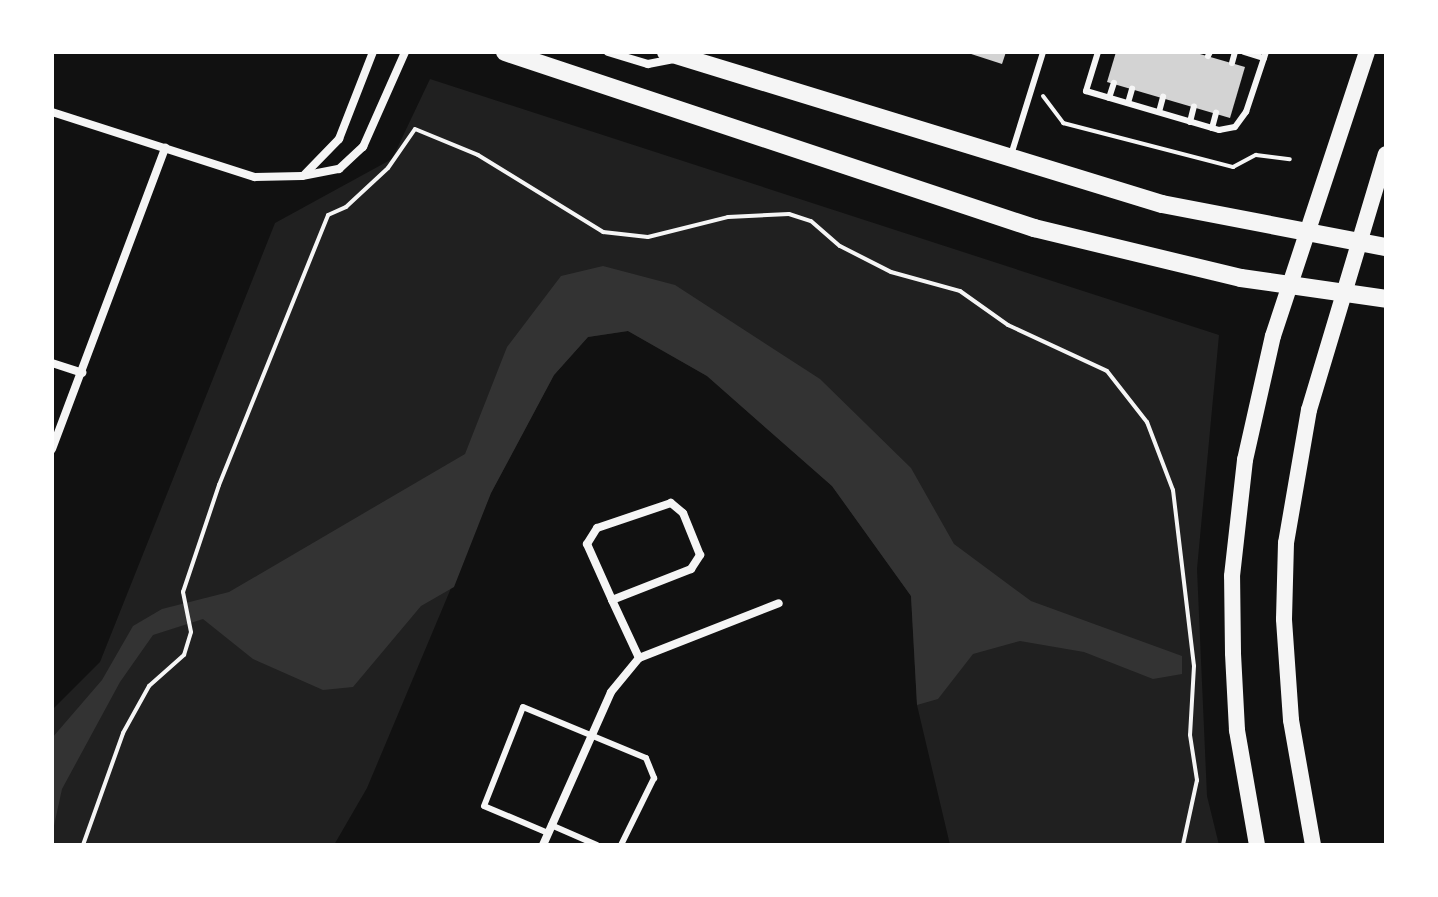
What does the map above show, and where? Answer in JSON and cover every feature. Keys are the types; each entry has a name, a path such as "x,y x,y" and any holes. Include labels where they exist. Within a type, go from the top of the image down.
{"main road":[{"path":"505,52 1034,228 1241,278 1386,299"},
{"path":"1257,845 1237,730 1232,576 1245,460 1290,283 1367,52"},
{"path":"674,55 1009,160 1162,204 1307,236 1386,247"},
{"path":"1313,845 1290,710 1284,619 1286,543 1309,410 1386,154"}],"street":[{"path":"302,176 339,139 373,52"},
{"path":"52,112 255,177 302,176 339,169 363,147 405,52"},
{"path":"608,52 648,64 674,55"},
{"path":"52,449 165,148"},
{"path":"52,363 82,373"},
{"path":"612,600 691,569 700,555 683,513 671,503 597,528 587,544 612,600 639,658"},
{"path":"543,845 611,692 639,658 779,603"}],"lane":[{"path":"1009,160 1043,52"},
{"path":"1098,52 1086,91 1212,128 1235,127 1240,119 1265,55 1244,52"},
{"path":"1232,63 1235,52"},
{"path":"1109,98 1114,83"},
{"path":"1128,103 1132,89"},
{"path":"1159,112 1163,97"},
{"path":"1190,122 1194,106"},
{"path":"1212,128 1216,113"},
{"path":"597,845 484,806 523,707 646,758 654,778 621,845"}],"path":[{"path":"1047,80 1042,94 1063,123 1233,167 1256,155 1290,159"},
{"path":"83,845 123,733 149,686 184,655 191,632 183,592 219,485 328,215 346,207 388,168 415,129 478,155 603,232 648,237 728,217 789,214 811,221 840,246 891,272 960,291 1008,325 1107,371 1147,422 1173,490 1192,636 1190,735 1197,780 1183,845"}],"shaded area":[{"path":"430,79 1219,335 1197,569 1207,796 1219,845 950,845 917,705 911,596 832,486 707,376 628,331 588,337 554,375 491,493 367,788 334,845 52,845 52,710 100,662 275,223 392,159"},
{"path":"603,266 675,285 820,379 911,468 954,544 1031,601 1182,656 1182,674 1153,679 1084,652 1020,641 973,654 938,699 917,705 911,596 832,486 707,376 628,331 588,337 554,375 491,493 454,587 421,606 353,687 323,690 253,659 203,619 153,635 120,682 62,789 52,835 52,738 102,680 133,626 162,609 229,592 465,454 507,347 561,276"}],"building":[{"path":"965,52 1006,52 1002,64"},
{"path":"1116,52 1193,52 1245,67 1230,118 1107,82"}]}
